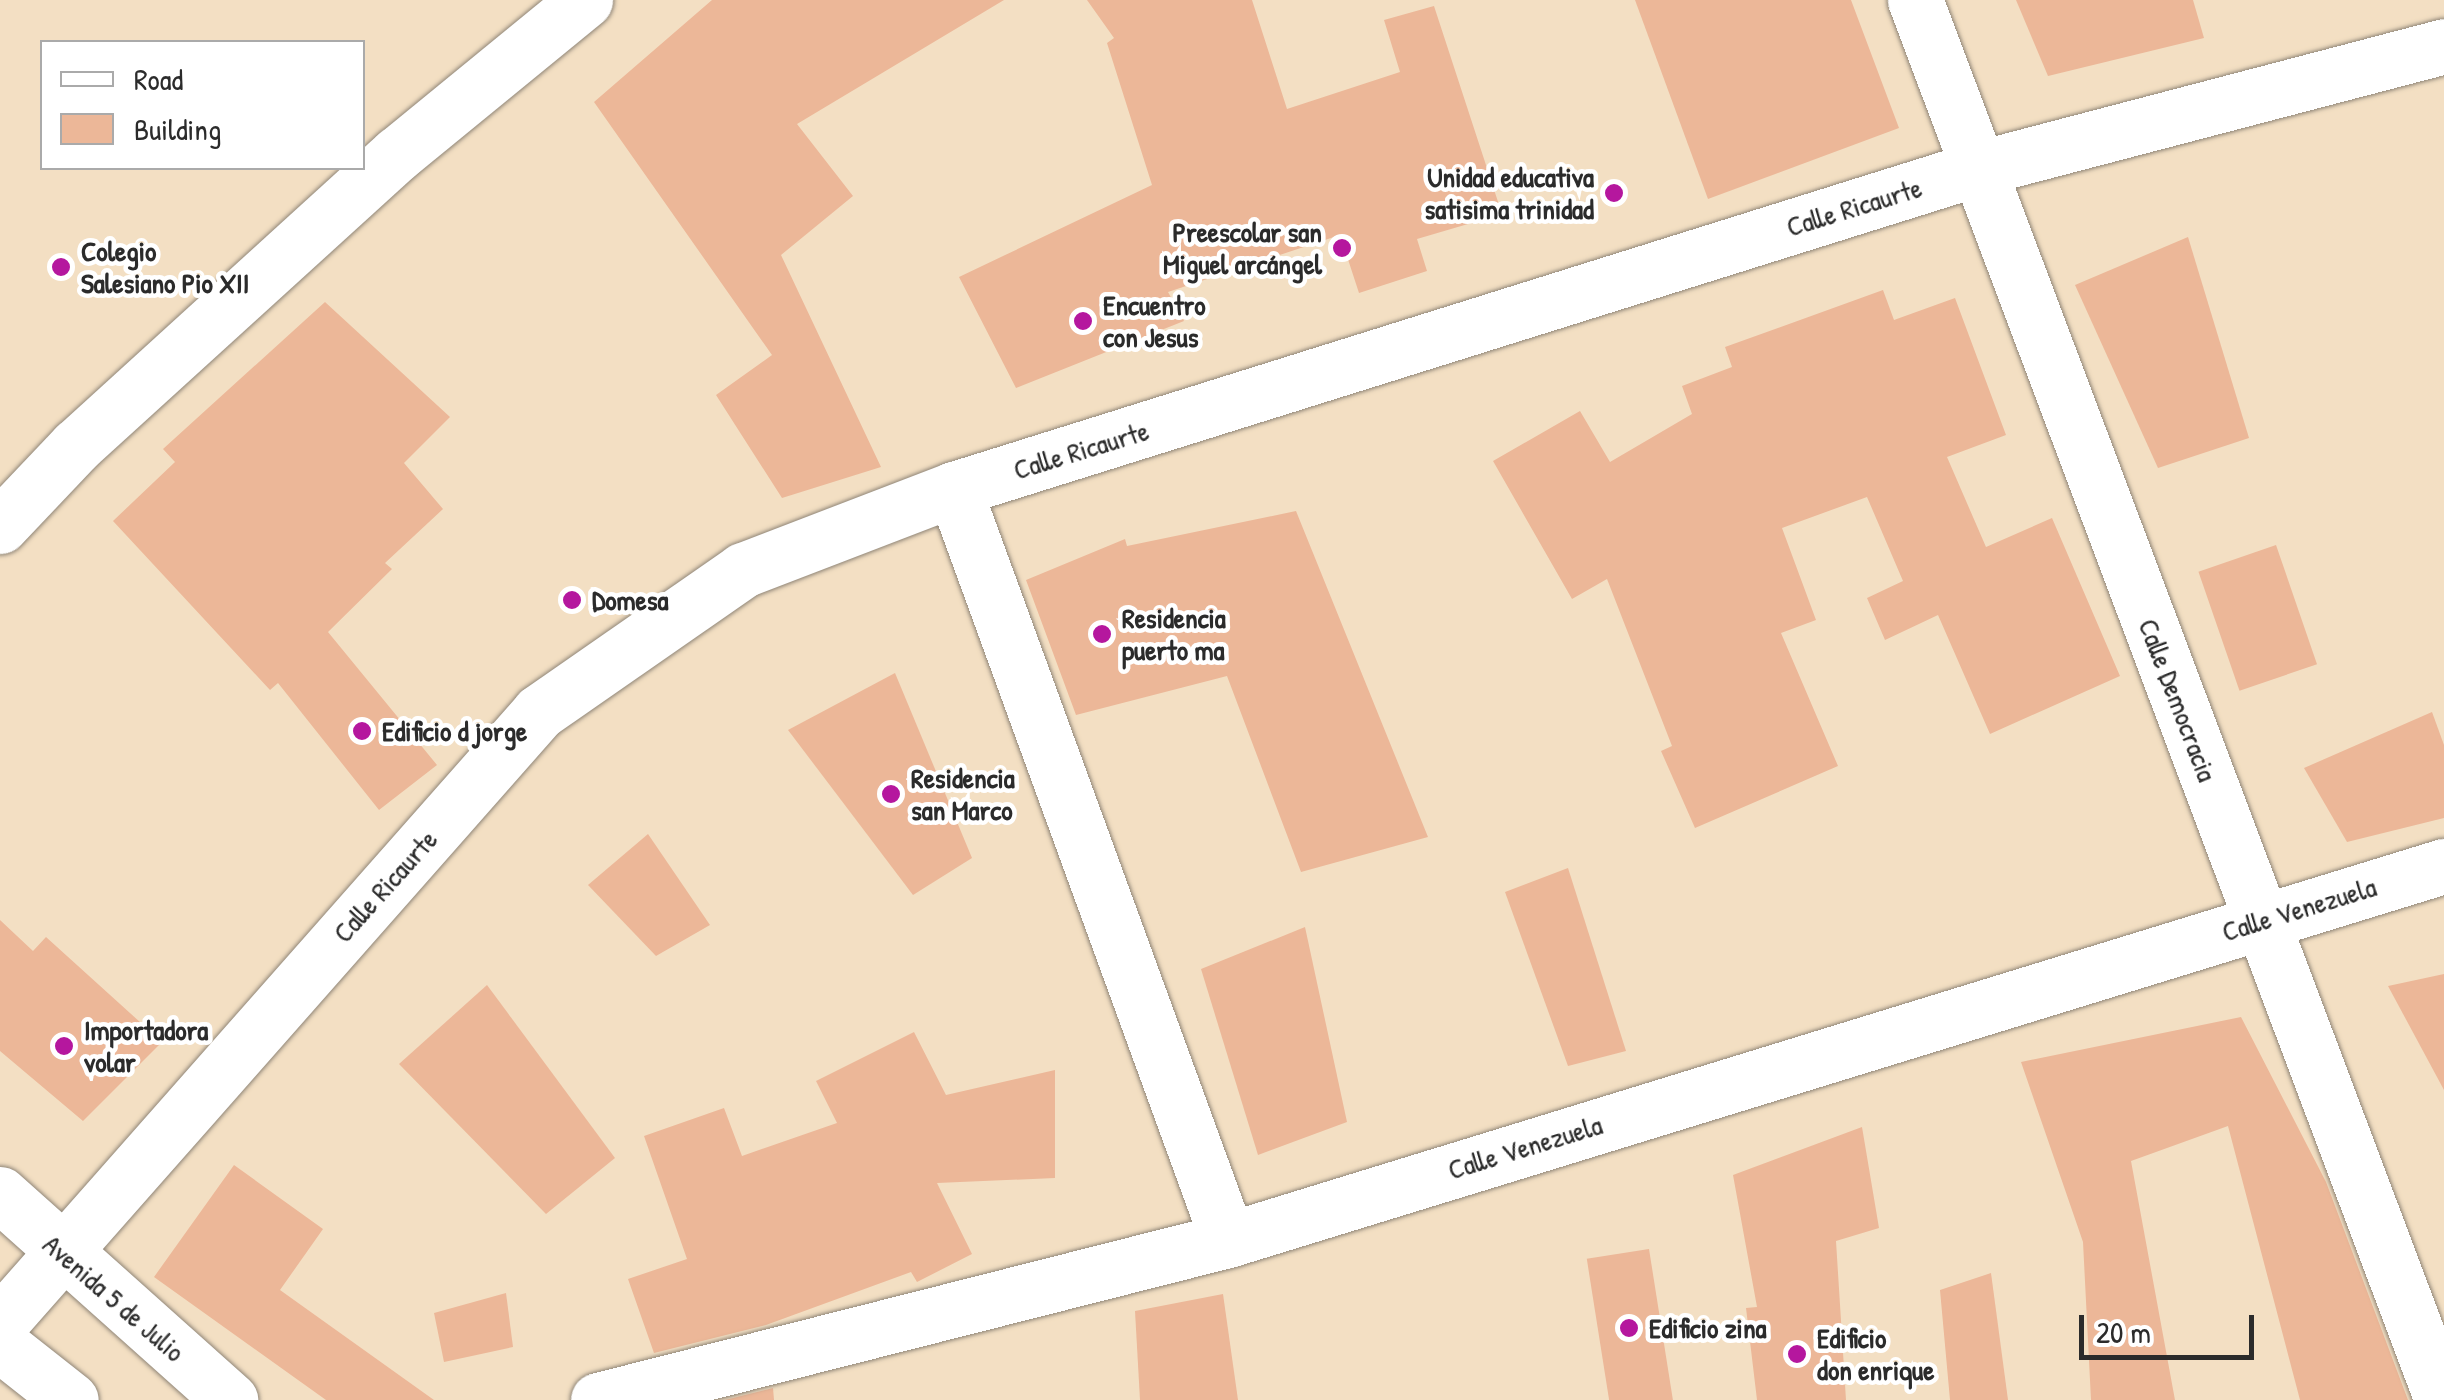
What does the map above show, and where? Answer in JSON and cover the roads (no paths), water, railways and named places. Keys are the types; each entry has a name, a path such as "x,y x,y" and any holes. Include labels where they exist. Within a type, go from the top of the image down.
{"street":[{"path":"0,526 76,446 382,167 585,0"},
{"name":"Calle Democracia","path":"1915,0 2442,1400"},
{"name":"Calle Ricaurte","path":"0,1322 539,712 743,570 954,490 1976,169 2444,46"},
{"path":"954,490 1228,1240"},
{"name":"Calle Venezuela","path":"598,1400 1228,1240 2261,919 2444,866"},
{"name":"Avenida 5 de Julio","path":"0,1194 230,1400"},
{"path":"0,1344 71,1400"}],"place":[{"name":"Unidad educativa satisima trinidad","path":"1614,193"},
{"name":"Preescolar san Miguel arcángel","path":"1342,248"},
{"name":"Colegio Salesiano Pio XII","path":"61,267"},
{"name":"Encuentro con Jesus","path":"1083,321"},
{"name":"Domesa","path":"572,600"},
{"name":"Residencia puerto ma","path":"1102,634"},
{"name":"Edificio d jorge","path":"362,731"},
{"name":"Residencia san Marco","path":"891,794"},
{"name":"Importadora volar","path":"64,1046"},
{"name":"Edificio zina","path":"1629,1328"},
{"name":"Edificio don enrique","path":"1797,1354"}]}
